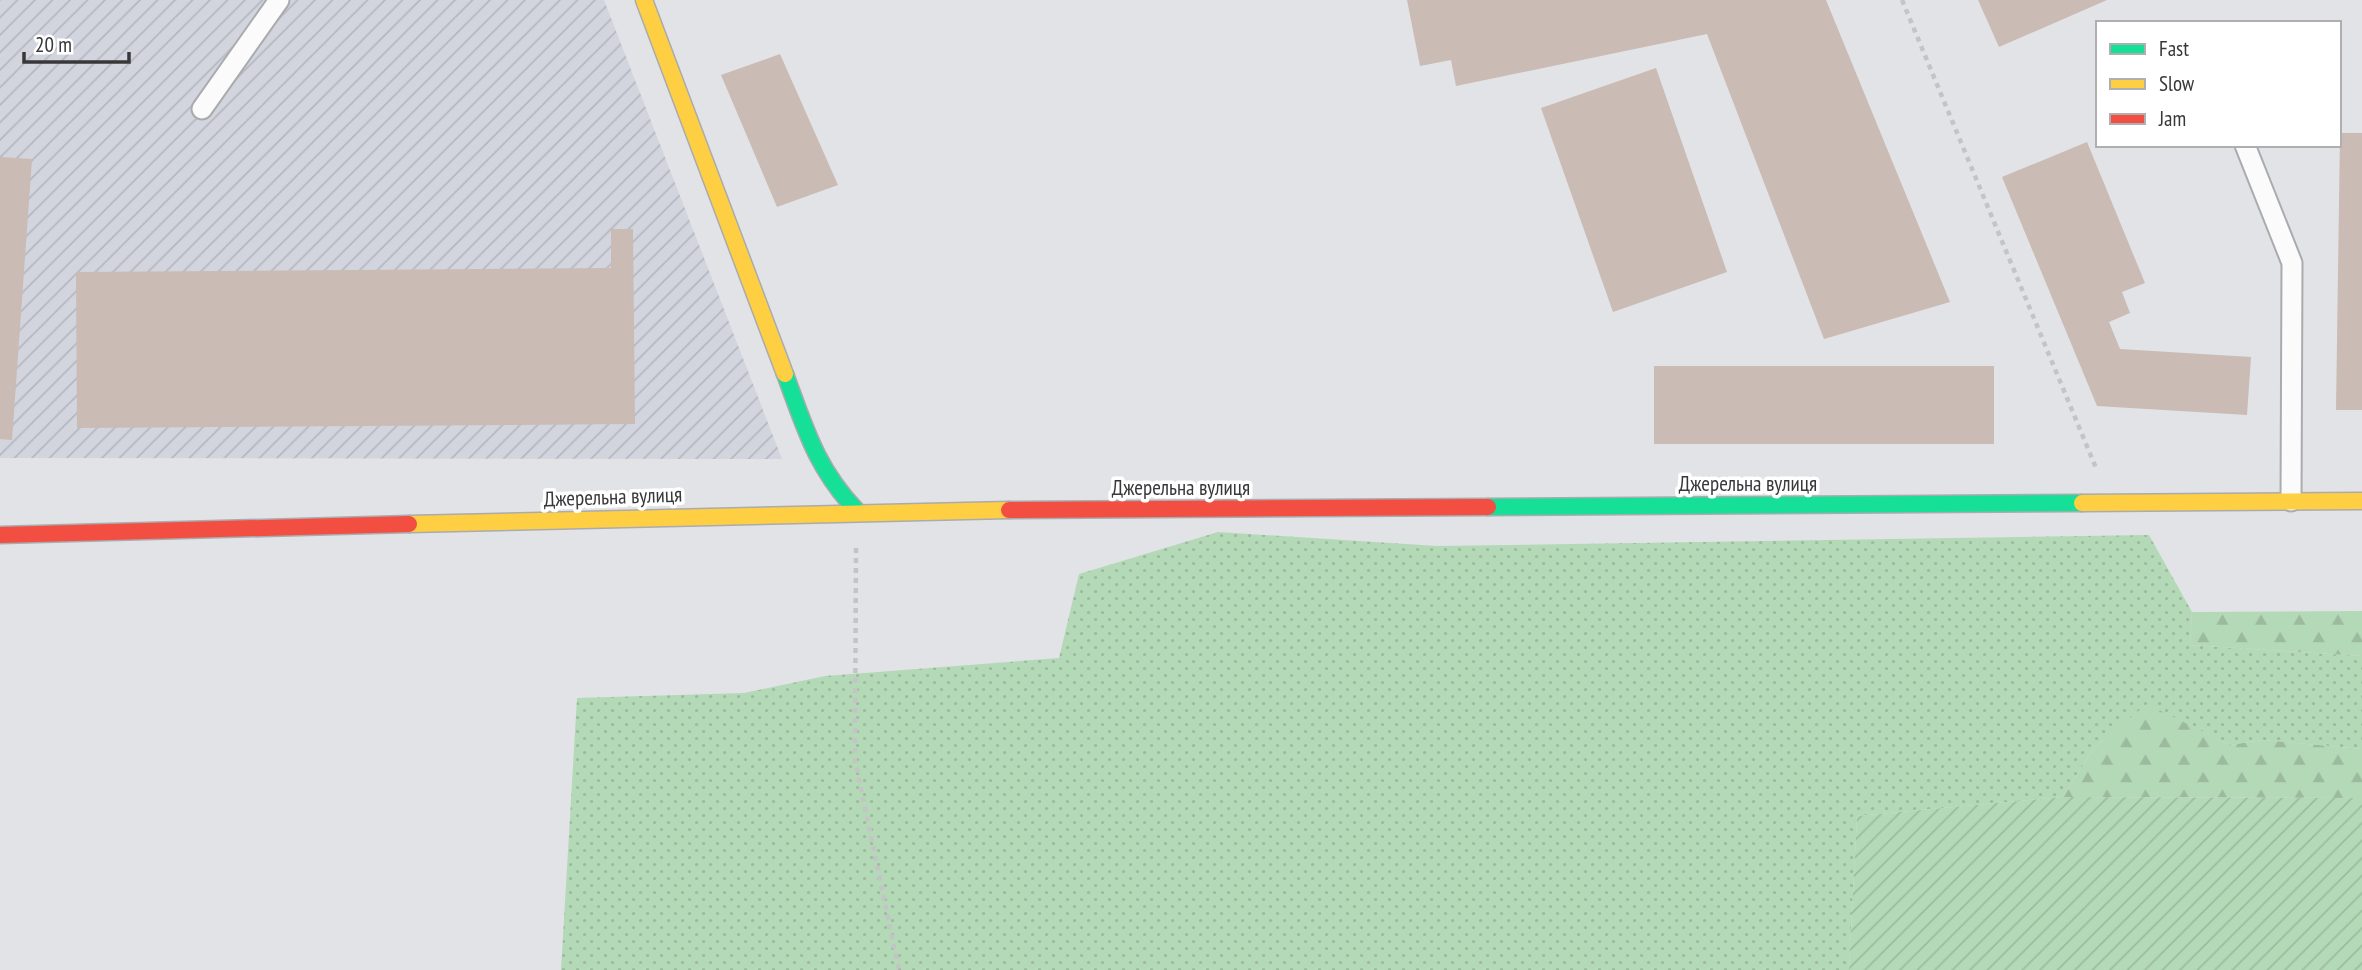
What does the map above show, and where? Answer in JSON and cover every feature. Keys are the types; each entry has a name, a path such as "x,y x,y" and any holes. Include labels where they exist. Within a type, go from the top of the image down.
{"street":[{"path":"644,0 815,454 832,485 857,511"},
{"name":"Джерельна вулиця","path":"0,535 857,511 2362,500"}],"lane":[{"path":"202,109 279,0"},
{"path":"2246,147 2292,263 2291,501"}],"path":[{"path":"1902,0 2111,503"},
{"path":"857,511 855,760 899,970"}],"shaded area":[{"path":"0,0 604,0 782,459 0,458"}],"green space":[{"path":"1218,532 1437,546 2149,535 2192,612 2190,645 2362,656 2362,749 2263,740 2230,745 2147,705 2095,747 2062,797 1857,816 1849,970 561,970 577,698 744,693 825,676 1059,658 1079,574"},
{"path":"2362,611 2362,656 2190,645 2192,612"},
{"path":"2147,704 2230,745 2263,740 2362,749 2362,798 2062,797 2095,747"},
{"path":"2062,797 2362,798 2362,970 1849,970 1857,816"}],"building":[{"path":"1407,0 1826,0 1950,302 1824,339 1707,34 1456,86 1451,60 1420,66"},
{"path":"1978,0 2107,0 1999,47"},
{"path":"780,54 838,185 777,207 721,75"},
{"path":"1656,68 1727,272 1613,312 1541,108"},
{"path":"2341,133 2362,133 2362,410 2336,410"},
{"path":"2087,142 2145,283 2122,292 2130,313 2109,322 2120,349 2251,357 2247,415 2097,406 2002,177"},
{"path":"0,157 32,159 12,440 0,439"},
{"path":"611,229 633,229 635,424 77,428 76,272 611,268"},
{"path":"1654,366 1994,366 1994,444 1654,444"}],"traffic: fast":[{"path":"785,374 821,463 857,511"},
{"path":"1488,507 2082,503"}],"traffic: slow":[{"path":"644,0 785,374"},
{"path":"2082,503 2362,501"},
{"path":"409,524 1009,510"}],"traffic: jam":[{"path":"1009,510 1488,507"},
{"path":"0,535 409,524"}]}
